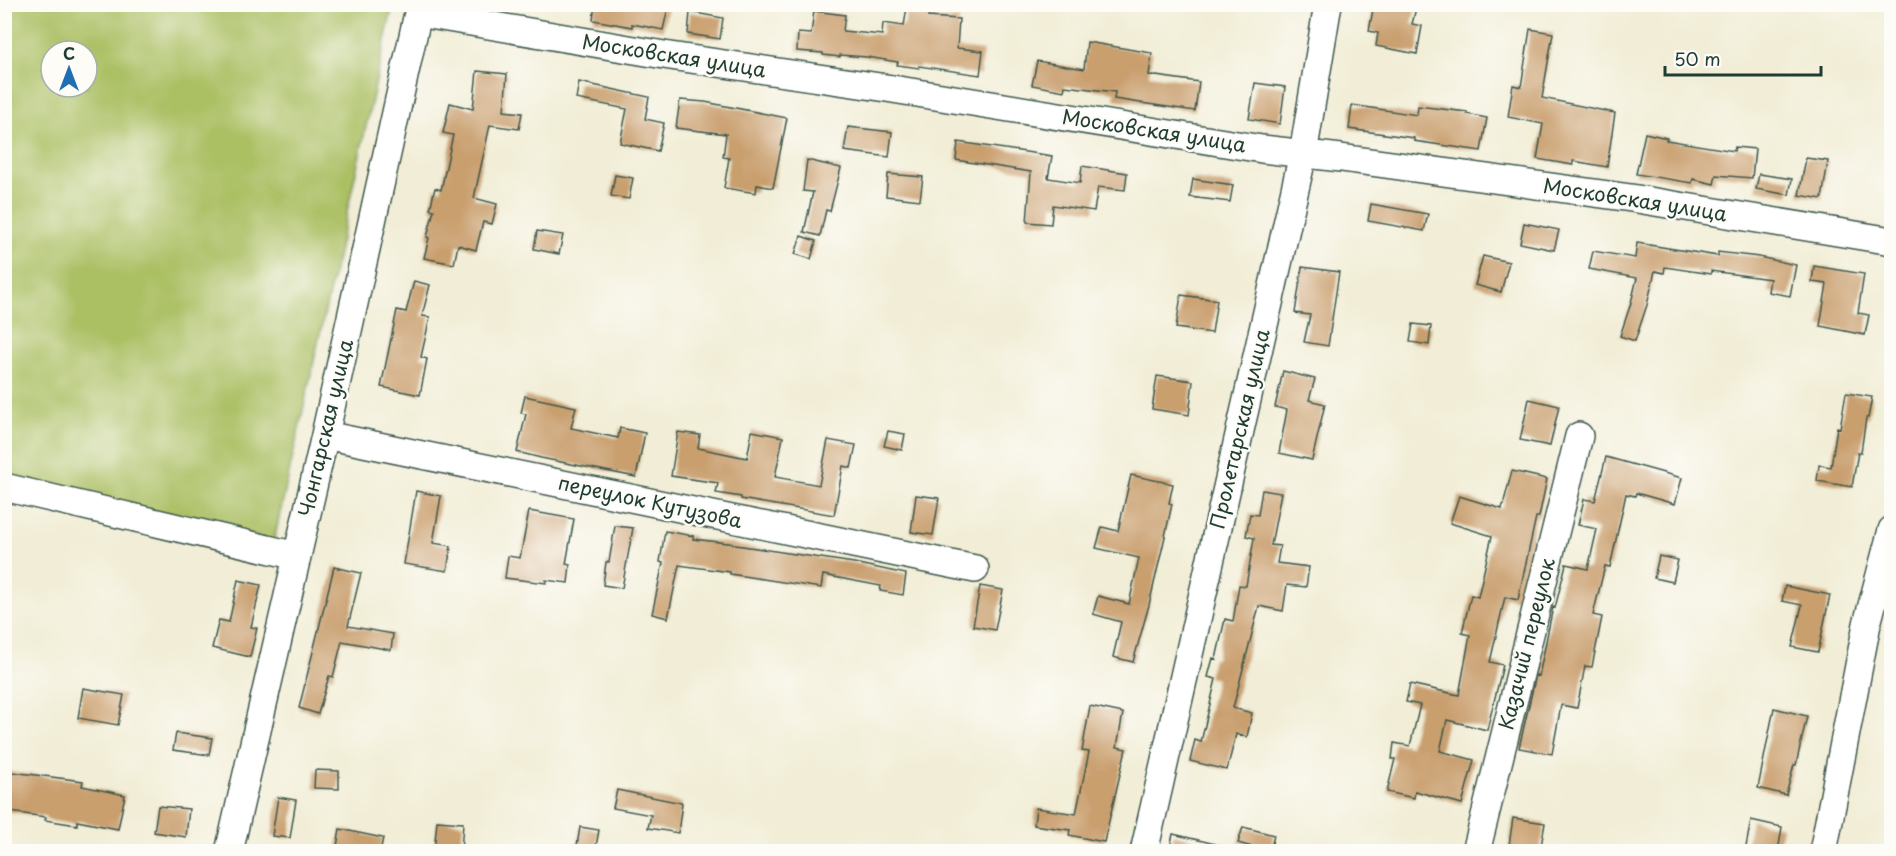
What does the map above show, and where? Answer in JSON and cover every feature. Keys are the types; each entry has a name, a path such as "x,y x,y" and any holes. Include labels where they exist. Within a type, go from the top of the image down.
{"street":[{"name":"Пролетарская улица","path":"1144,852 1303,154 1328,4"},
{"name":"Московская улица","path":"419,8 670,56 880,87 1262,149 1631,198 1892,241"},
{"name":"Чонгарская улица","path":"229,852 325,435 419,8"},
{"name":"переулок Кутузова","path":"325,435 975,569"},
{"name":"Казачий переулок","path":"1476,852 1579,436"},
{"path":"4,487 297,556"},
{"path":"1823,852 1867,624 1883,597 1892,530"}],"green space":[{"path":"5,5 393,5 274,541 5,477"}],"building":[{"path":"595,4 648,4 668,8 663,30 593,20"},
{"path":"1374,4 1417,4 1412,24 1422,26 1417,54 1376,46 1378,33 1369,31"},
{"path":"907,7 929,11 928,17 959,19 957,48 983,51 980,75 897,65 898,62 867,57 840,55 840,57 797,51 798,33 811,34 814,11 845,15 843,31 882,35 883,23 904,26"},
{"path":"690,12 723,18 720,39 688,34"},
{"path":"1530,29 1553,33 1542,98 1615,113 1607,167 1573,161 1573,165 1537,159 1543,124 1508,117 1513,85 1521,87"},
{"path":"1087,42 1152,53 1149,75 1199,82 1195,111 1114,99 1115,92 1065,86 1064,91 1032,85 1037,61 1084,69"},
{"path":"477,71 507,74 504,111 522,113 519,129 490,125 474,198 497,204 492,224 483,222 476,250 458,245 454,264 424,258 434,210 430,209 435,188 441,190 453,135 443,133 450,103 473,109"},
{"path":"579,82 649,97 645,119 664,123 658,151 620,143 627,109 576,99"},
{"path":"1255,83 1285,87 1280,124 1249,119"},
{"path":"680,100 705,102 787,118 773,188 757,185 756,193 724,188 729,158 723,157 726,134 676,128"},
{"path":"1352,105 1417,115 1418,106 1467,112 1467,114 1487,118 1481,151 1414,141 1414,138 1349,129"},
{"path":"848,127 892,132 889,157 844,151"},
{"path":"1645,133 1667,138 1666,140 1734,151 1735,147 1755,149 1752,178 1716,175 1714,184 1693,179 1692,183 1636,174"},
{"path":"958,142 1052,156 1048,178 1080,183 1082,166 1127,173 1125,190 1098,187 1094,211 1053,205 1051,224 1027,222 1031,172 956,160"},
{"path":"1806,158 1828,161 1822,199 1799,195"},
{"path":"807,160 841,168 830,211 826,210 820,236 804,232 813,192 803,191"},
{"path":"888,174 923,177 920,200 886,196"},
{"path":"1759,174 1792,179 1789,195 1756,189"},
{"path":"615,175 633,178 629,199 611,196"},
{"path":"1193,179 1233,185 1230,202 1190,197"},
{"path":"1371,204 1428,214 1424,231 1368,221"},
{"path":"1524,223 1559,230 1554,250 1520,243"},
{"path":"537,231 563,235 559,254 534,249"},
{"path":"801,236 816,241 811,259 795,254"},
{"path":"1637,243 1718,256 1718,252 1759,257 1796,265 1790,296 1768,292 1770,279 1665,267 1664,273 1655,271 1635,341 1620,336 1637,278 1589,269 1593,251 1635,258"},
{"path":"1483,256 1509,262 1501,292 1475,285"},
{"path":"1814,266 1864,274 1858,313 1869,315 1865,335 1820,326 1827,284 1812,282"},
{"path":"1302,267 1339,272 1328,346 1304,342 1310,315 1295,313"},
{"path":"414,281 430,285 422,316 430,317 421,357 427,359 420,395 381,387 397,310 406,312"},
{"path":"1181,295 1217,300 1212,333 1176,328"},
{"path":"1413,324 1431,326 1429,345 1410,342"},
{"path":"1283,371 1315,379 1309,400 1325,404 1312,460 1279,453 1287,410 1275,407"},
{"path":"1157,376 1193,381 1189,415 1152,409"},
{"path":"1846,393 1872,397 1852,487 1817,481 1819,465 1831,467 1837,427 1840,428"},
{"path":"525,396 576,407 571,428 618,438 620,428 645,433 636,477 517,452 526,414 521,413"},
{"path":"1529,399 1559,406 1550,446 1520,440"},
{"path":"752,431 783,437 775,477 819,485 828,440 856,445 851,468 843,466 834,515 741,499 741,497 716,493 718,483 671,476 678,432 700,435 698,448 747,458"},
{"path":"888,431 905,434 902,450 884,446"},
{"path":"1606,457 1682,478 1675,504 1636,493 1635,496 1626,494 1610,567 1605,566 1593,615 1602,617 1592,667 1585,666 1577,708 1561,705 1552,754 1519,748 1536,675 1539,676 1553,607 1555,608 1566,564 1588,569 1597,529 1578,525 1584,499 1595,501"},
{"path":"1512,471 1547,479 1539,517 1536,517 1518,600 1505,597 1490,662 1503,665 1487,730 1447,720 1440,751 1474,760 1462,804 1415,791 1414,798 1387,792 1395,759 1392,759 1394,743 1410,746 1420,705 1406,702 1410,684 1459,695 1470,635 1462,633 1471,595 1478,597 1492,536 1450,523 1459,496 1502,509"},
{"path":"1131,475 1173,484 1169,503 1172,504 1164,541 1133,662 1113,657 1121,622 1093,614 1098,596 1129,604 1139,558 1096,548 1102,527 1118,531"},
{"path":"1262,490 1281,493 1271,545 1280,546 1277,563 1309,567 1306,587 1287,585 1283,611 1259,606 1233,708 1252,713 1247,737 1236,734 1227,770 1190,761 1195,740 1201,742 1216,679 1208,677 1213,658 1216,659 1225,619 1233,621 1239,585 1246,586 1254,538 1246,536 1250,514 1258,515"},
{"path":"416,491 441,496 433,543 451,546 447,571 404,564"},
{"path":"916,495 939,498 933,535 911,532"},
{"path":"529,511 574,519 566,564 570,565 568,583 505,578 508,556 520,558"},
{"path":"615,526 633,528 622,588 603,585"},
{"path":"665,531 694,536 693,539 854,563 906,574 903,595 880,591 881,586 823,575 821,588 679,565 668,618 652,614 663,563 660,562"},
{"path":"1659,556 1678,560 1673,582 1654,578"},
{"path":"334,567 361,573 348,626 393,634 391,650 342,641 333,677 329,676 318,714 299,708"},
{"path":"238,580 261,585 251,627 257,628 250,657 212,648 219,620 229,622"},
{"path":"980,586 1003,590 995,630 973,626"},
{"path":"1785,586 1830,595 1818,652 1792,647 1802,605 1782,601"},
{"path":"83,688 124,695 118,725 78,718"},
{"path":"1090,706 1123,713 1117,747 1126,749 1104,842 1069,835 1070,830 1034,825 1036,808 1076,814 1089,752 1082,751"},
{"path":"1774,708 1807,716 1796,765 1794,765 1786,795 1758,788"},
{"path":"176,733 212,738 209,755 173,750"},
{"path":"315,770 339,771 339,789 314,788"},
{"path":"4,771 83,781 82,786 125,795 118,829 77,821 77,825 45,820 46,817 4,811"},
{"path":"617,790 682,803 678,833 648,828 651,815 613,808"},
{"path":"278,797 296,800 290,838 272,836"},
{"path":"158,806 189,809 186,837 154,832"},
{"path":"1513,818 1545,823 1540,852 1508,852"},
{"path":"1751,820 1782,827 1778,852 1745,852"},
{"path":"437,821 463,823 461,852 434,852"},
{"path":"580,827 599,830 595,852 576,852"},
{"path":"1243,827 1274,835 1270,852 1238,843"},
{"path":"340,829 383,838 380,852 336,852"},
{"path":"1173,834 1220,845 1219,852 1169,852"}]}
